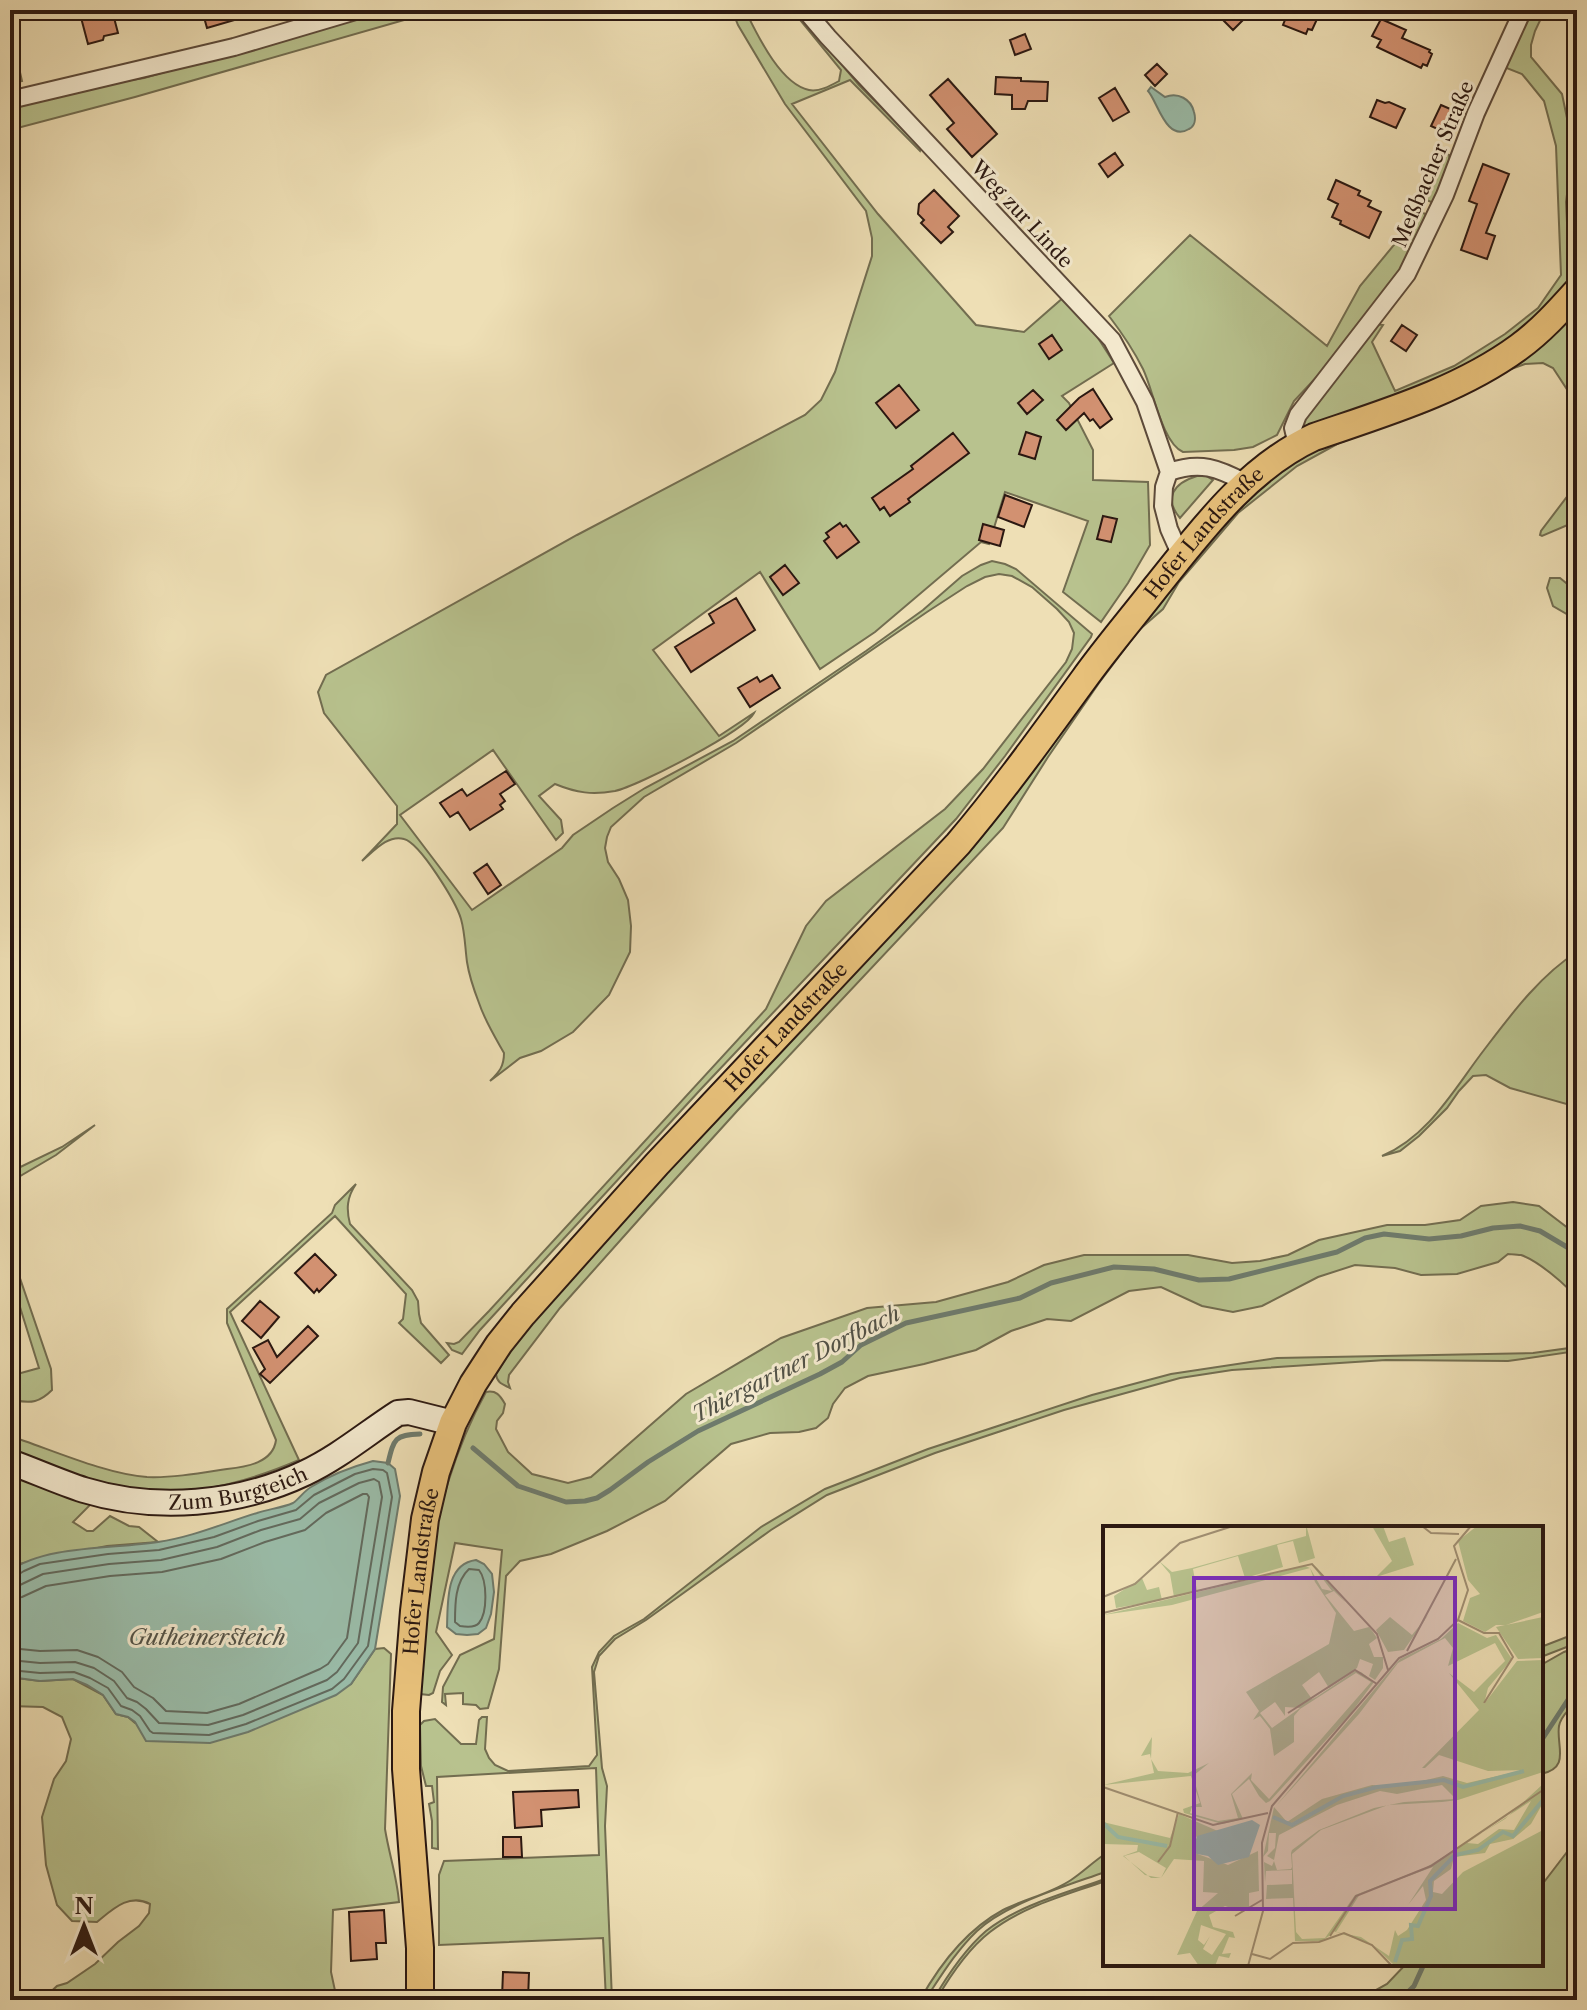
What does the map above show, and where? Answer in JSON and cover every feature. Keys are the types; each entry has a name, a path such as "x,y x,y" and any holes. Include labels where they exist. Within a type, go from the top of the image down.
{"main road":[{"name":"Hofer Landstraße","path":"420,2000 420,1948 406,1769 406,1711 423,1534 436,1472 453,1423 499,1344 657,1164 958,844 1000,795 1085,678 1181,556 1246,483 1297,445 1440,391 1483,370 1530,338 1577,291"}],"street":[{"path":"10,100 234,47 359,10"},
{"name":"Weg zur Linde","path":"805,10 1112,340 1145,402 1169,472 1163,506 1181,556"},
{"name":"Meßbacher Straße","path":"1297,445 1293,428 1298,415 1407,274 1445,195 1476,113 1523,10"},
{"path":"1169,472 1189,466 1209,467 1225,471 1246,483"},
{"name":"Zum Burgteich","path":"10,1462 86,1491 108,1496 149,1502 191,1502 239,1496 273,1487 328,1460 398,1413 409,1412 453,1423"}],"green space":[{"path":"381,10 439,10 10,130 10,107 67,90 144,78"},
{"path":"732,10 745,10 771,57 798,86 817,90 839,81 841,70 792,10 796,10 859,85 921,148 920,151 850,80 792,104 878,214 976,325 1024,332 1064,297 1091,327 1114,363 1062,396 1069,403 1093,450 1093,480 1148,482 1150,545 1101,622 1063,592 1088,521 1005,492 989,544 981,542 875,632 820,669 760,572 653,650 719,736 754,713 732,732 667,769 615,791 585,792 555,784 539,796 561,820 563,833 556,840 493,750 400,815 472,910 562,848 573,835 613,808 733,741 866,651 923,610 962,576 981,565 992,561 1016,569 1092,634 956,819 701,1089 480,1330 462,1354 452,1350 447,1343 459,1342 489,1311 766,1009 806,926 826,901 945,809 983,769 1066,662 1072,649 1074,633 1069,622 1032,587 1012,576 999,574 985,577 927,612 736,743 644,797 611,827 605,848 608,862 628,900 631,926 630,952 609,995 573,1032 541,1051 520,1058 490,1081 500,1069 504,1053 475,993 461,919 445,887 419,851 404,839 387,841 362,861 397,824 397,806 324,713 318,692 326,675 577,535 805,415 821,400 835,372 872,256 866,211 785,104"},
{"path":"1531,10 1545,10 1535,31 1531,57 1562,94 1573,147 1566,202 1568,243 1573,251 1577,251 1577,273 1552,303 1522,331 1471,365 1419,388 1309,428 1304,425 1303,419 1375,324 1383,325 1372,342 1395,391 1454,366 1505,334 1538,308 1561,275 1556,146 1544,101 1522,74 1504,67"},
{"path":"10,28 22,81 10,84"},
{"path":"1439,151 1449,155 1450,164 1436,204 1419,197"},
{"path":"1414,209 1430,216 1404,271 1294,401 1277,435 1253,447 1234,450 1183,452 1176,447 1164,427 1143,369 1109,316 1190,235 1327,346 1360,286 1403,234"},
{"path":"1577,299 1577,441 1568,391 1553,368 1543,363 1525,364 1500,373 1464,395 1423,413 1339,443 1297,466 1238,513 1179,582 1163,609 1139,630 1099,683 1003,828 738,1110 560,1308 509,1375 510,1388 502,1384 496,1374 516,1342 1251,489 1305,451 1419,409"},
{"path":"1577,468 1577,521 1540,535 1572,490"},
{"path":"1197,476 1213,480 1180,518 1172,504 1174,492 1182,483"},
{"path":"1550,578 1560,578 1577,592 1577,620 1553,606 1547,588"},
{"path":"1577,952 1577,1107 1510,1088 1486,1075 1473,1076 1419,1136 1400,1151 1382,1156 1399,1147 1427,1124 1526,997 1563,961"},
{"path":"95,1125 56,1155 10,1182 10,1172 62,1147"},
{"path":"356,1184 348,1203 350,1224 412,1290 418,1301 421,1323 449,1355 441,1363 399,1323 403,1319 406,1294 335,1216 230,1312 299,1460 227,1484 179,1492 154,1492 91,1482 10,1452 10,1436 96,1466 147,1477 234,1468 264,1459 274,1448 276,1440 227,1323 227,1309 332,1213 335,1205"},
{"path":"1513,1202 1539,1206 1577,1235 1577,1299 1552,1274 1521,1255 1508,1254 1498,1262 1457,1274 1421,1275 1395,1268 1355,1265 1318,1277 1262,1306 1233,1312 1202,1306 1161,1287 1129,1291 1071,1321 1047,1319 1011,1331 976,1350 868,1376 845,1388 833,1404 828,1418 816,1428 770,1433 731,1444 665,1501 607,1531 551,1554 520,1561 506,1576 499,1669 488,1708 463,1704 463,1693 445,1694 446,1705 442,1702 443,1687 460,1655 494,1639 502,1550 455,1543 436,1632 452,1655 440,1671 433,1693 420,1694 435,1531 456,1458 486,1392 497,1394 505,1404 496,1429 508,1452 532,1474 568,1483 591,1477 686,1394 781,1338 867,1308 936,1302 1008,1282 1044,1265 1084,1255 1188,1255 1232,1263 1260,1261 1288,1255 1319,1240 1387,1225 1425,1225 1460,1220 1481,1206"},
{"path":"10,1249 51,1369 52,1390 31,1402 15,1400 10,1388 10,1376 39,1368 10,1275"},
{"path":"1577,1347 1577,1351 1508,1361 1386,1360 1232,1370 1180,1378 1064,1410 935,1453 827,1495 771,1530 646,1620 615,1639 599,1656 594,1672 602,1768 607,1786 605,1826 612,2000 606,2000 603,1938 439,1945 439,1875 444,1861 599,1855 596,1768 437,1777 438,1849 432,1848 429,1804 434,1802 432,1786 426,1786 421,1766 420,1725 435,1719 461,1744 476,1744 479,1720 487,1717 485,1749 495,1765 508,1771 589,1766 597,1755 592,1667 599,1652 614,1636 644,1619 761,1527 825,1489 928,1449 1092,1395 1171,1374 1277,1358 1533,1353"},
{"path":"10,1472 93,1502 73,1522 87,1531 93,1531 110,1516 129,1526 139,1527 158,1542 107,1546 19,1564 10,1571"},
{"path":"1577,1633 1577,1643 1543,1656 1543,1646"},
{"path":"1577,1647 1577,1695 1560,1722 1559,1761 1556,1767 1543,1773 1543,1664"},
{"path":"384,1648 391,1654 385,1829 399,1902 333,1910 331,1972 337,2000 286,2000 285,1997 192,1992 157,2000 42,2000 57,1986 67,1983 95,1964 139,1926 149,1913 150,1904 128,1901 97,1922 72,1921 57,1905 46,1865 42,1817 54,1779 66,1761 71,1739 62,1717 43,1707 10,1706 10,1677 40,1681 73,1679 103,1695 116,1714 128,1717 135,1723 351,1684 375,1649"},
{"path":"1577,1839 1577,2000 1365,2000 1367,1995 1387,1984 1404,1966 1543,1966 1543,1883"},
{"path":"1103,1856 1103,1873 1041,1895 1063,1885"},
{"path":"1103,1880 1031,1908 990,1932 974,1946 933,2000 956,1964 986,1931 1028,1907"},
{"path":"1037,1896 1004,1912 977,1931 949,1964 925,2000 920,2000 945,1961 977,1927 1003,1910"}],"water":[{"path":"1151,87 1165,97 1175,95 1187,100 1195,115 1191,128 1181,132 1168,126 1148,91"},
{"name":"Gutheinersteich","path":"373,1461 388,1463 395,1469 400,1496 375,1649 351,1684 336,1695 248,1732 210,1743 146,1741 135,1722 116,1714 103,1695 87,1685 73,1679 40,1681 10,1677 10,1571 41,1556 60,1552 158,1542 196,1533 293,1503 308,1489 326,1479"},
{"path":"476,1560 492,1574 494,1592 491,1614 486,1628 478,1634 456,1634 447,1627 450,1586 459,1569"}],"building":[{"path":"79,10 112,10 118,33 88,44"},
{"path":"202,10 255,10 255,14 207,28"},
{"path":"1213,10 1253,10 1233,30"},
{"path":"1289,10 1316,10 1314,15 1318,17 1312,30 1308,29 1306,34 1283,25"},
{"path":"1381,19 1406,30 1402,38 1430,50 1432,54 1427,66 1423,64 1421,68 1377,47 1381,40 1372,36"},
{"path":"1025,34 1031,49 1015,55 1010,40"},
{"path":"1157,64 1167,74 1155,86 1145,75"},
{"path":"996,77 1048,82 1047,101 1028,101 1025,109 1012,109 1012,95 995,94"},
{"path":"948,79 997,134 972,157 947,129 954,123 930,95"},
{"path":"1115,88 1129,112 1113,121 1099,98"},
{"path":"1377,100 1405,109 1396,128 1370,117"},
{"path":"1441,105 1455,111 1446,133 1431,126"},
{"path":"1115,153 1123,165 1108,177 1099,164"},
{"path":"1483,164 1509,174 1486,233 1495,236 1487,259 1461,250 1477,204 1469,201"},
{"path":"1336,180 1360,191 1358,195 1371,201 1368,206 1381,212 1369,238 1332,217 1338,204 1328,199"},
{"path":"934,190 959,216 948,227 953,232 941,243 921,223 924,220 918,214 919,204"},
{"path":"1402,325 1417,335 1406,351 1391,341"},
{"path":"1052,335 1062,350 1049,359 1039,344"},
{"path":"899,385 919,410 896,428 876,403"},
{"path":"1093,389 1112,419 1100,428 1084,413 1066,430 1057,420"},
{"path":"1033,390 1043,400 1027,414 1018,403"},
{"path":"1026,432 1041,437 1035,459 1019,454"},
{"path":"953,433 969,453 890,516 884,507 880,510 872,498 913,469 911,466"},
{"path":"1005,495 1032,505 1024,527 998,517"},
{"path":"1103,516 1117,519 1111,542 1097,539"},
{"path":"840,523 843,527 846,525 859,542 837,558 824,541 829,537 826,533"},
{"path":"983,524 1004,530 1000,546 979,540"},
{"path":"785,565 799,583 783,595 770,577"},
{"path":"736,598 755,630 691,672 675,647 714,623 709,614"},
{"path":"772,675 780,688 750,707 738,688 757,677 760,682"},
{"path":"506,771 515,784 500,794 505,801 500,805 503,809 470,830 458,812 450,817 440,803 462,789 467,796"},
{"path":"487,864 501,885 488,894 474,873"},
{"path":"315,1254 336,1275 314,1293 295,1273"},
{"path":"260,1301 279,1317 261,1338 242,1321"},
{"path":"308,1326 318,1336 270,1383 260,1374 265,1369 253,1348 268,1340 277,1357"},
{"path":"578,1790 579,1807 541,1810 542,1826 515,1828 513,1792"},
{"path":"503,1837 521,1837 522,1857 503,1857"},
{"path":"384,1910 386,1943 376,1943 377,1959 351,1961 349,1912"},
{"path":"503,1972 529,1973 528,2000 502,1998"}],"waterway":[{"name":"Thiergartner Dorfbach","path":"473,1448 518,1486 566,1502 585,1501 610,1490 698,1431 820,1374 842,1362 861,1345 906,1323 1020,1298 1051,1283 1114,1267 1154,1269 1199,1280 1229,1279 1337,1252 1365,1238 1384,1234 1429,1239 1520,1226 1540,1231 1577,1253"},
{"name":"Thiergartner Dorfbach","path":"388,1463 392,1448 400,1437 420,1434"},
{"path":"1543,1738 1577,1686"},
{"path":"1400,2000 1414,1986 1423,1966"}]}
